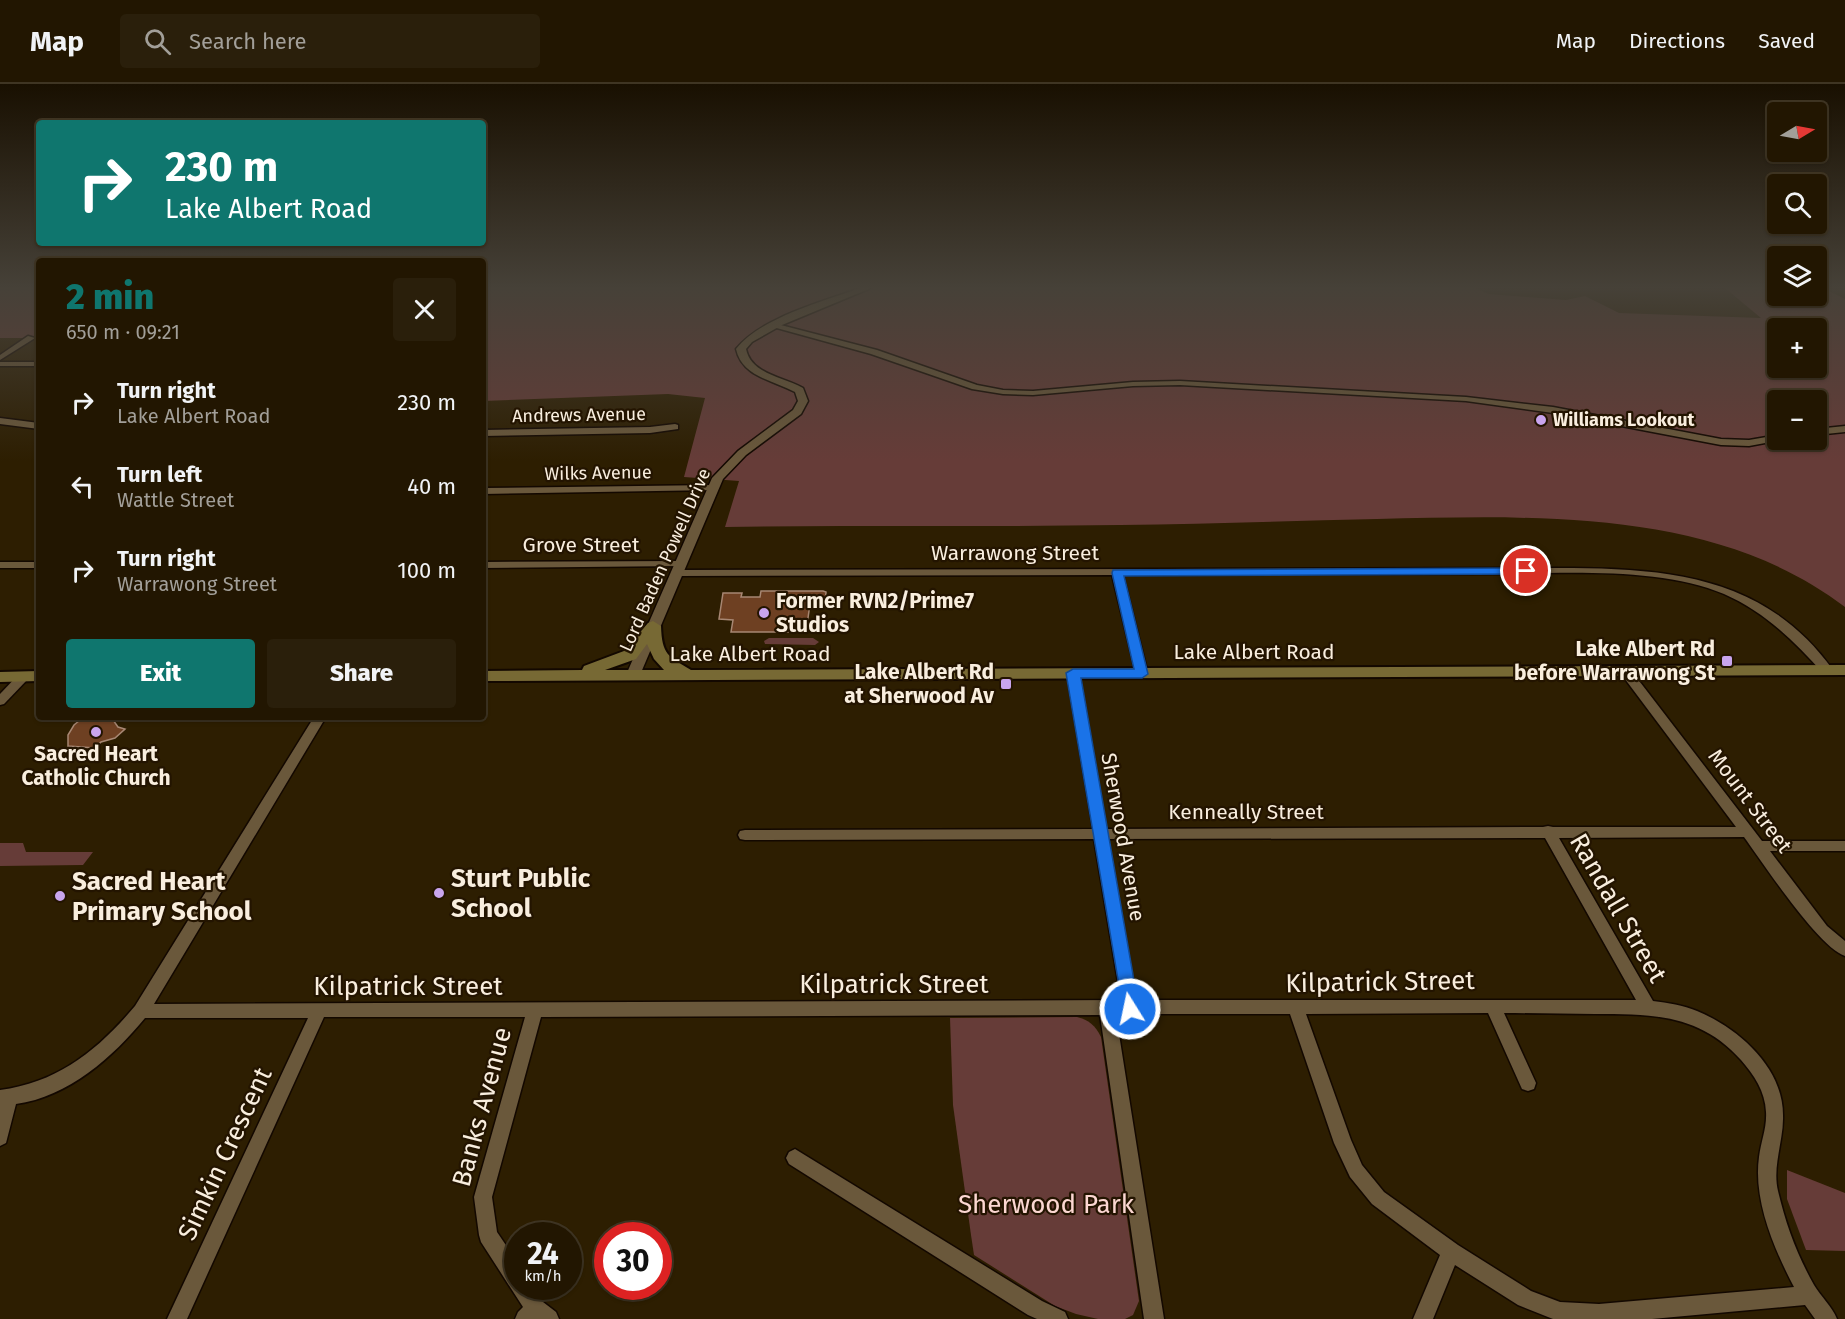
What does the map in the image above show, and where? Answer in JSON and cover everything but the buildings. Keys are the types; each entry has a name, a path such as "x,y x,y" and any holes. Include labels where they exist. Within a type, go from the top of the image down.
{"main road":[{"path":"653,626 655,650 659,657 668,666 693,675"},
{"path":"566,676 606,665 630,655 653,626"},
{"name":"Lake Albert Road","path":"486,676 1845,670"},
{"path":"0,677 31,676"}],"street":[{"path":"0,358 19,346"},
{"name":"Lord Baden Powell Drive","path":"633,675 713,488 733,461 792,418 802,407 803,401 799,390 751,368 741,356 744,346"},
{"path":"851,346 975,387 1003,392 1033,393 1160,383 1466,399 1524,405 1721,442 1749,443 1767,440"},
{"path":"0,364 36,364"},
{"path":"0,421 36,426"},
{"name":"Andrews Avenue","path":"486,433 650,430 675,427"},
{"path":"1827,431 1845,429"},
{"name":"Wilks Avenue","path":"486,491 713,488"},
{"name":"Grove Street","path":"486,564 678,569"},
{"path":"0,565 36,565"},
{"name":"Warrawong Street","path":"678,569 1118,573 1658,573 1720,590 1760,609 1791,632 1827,670"},
{"path":"1118,573 1142,674"},
{"name":"Mount Street","path":"1626,672 1822,930 1845,950"},
{"name":"Sherwood Avenue","path":"1073,673 1130,1009"},
{"path":"0,701 31,676"},
{"path":"0,1137 4,1097 39,1090 85,1064 111,1044 141,1011 318,720"},
{"name":"Randall Street","path":"1548,831 1648,1007"},
{"name":"Kenneally Street","path":"746,835 1746,832"},
{"path":"1758,846 1845,846"},
{"path":"1493,1006 1528,1083"},
{"name":"Kilpatrick Street","path":"141,1011 1296,1009 1493,1006 1648,1007 1673,1011 1714,1028 1739,1046 1757,1066 1771,1090 1775,1112 1774,1134 1768,1157 1768,1187 1777,1224 1792,1263 1809,1295 1827,1319"},
{"path":"1107,1009 1154,1319"},
{"path":"1296,1009 1343,1143 1356,1171 1378,1198 1451,1252 1526,1298 1560,1312 1599,1314 1809,1295"},
{"name":"Simkin Crescent","path":"177,1319 319,1011"},
{"name":"Banks Avenue","path":"504,1260 488,1235 483,1197 536,1011"},
{"path":"795,1158 1035,1308 1058,1319"},
{"path":"1423,1319 1451,1252"},
{"path":"529,1300 537,1315"}],"green space":[{"path":"486,346 1767,346 1767,378 1827,378 1827,346 1845,346 1845,607 1794,574 1739,551 1680,534 1620,524 1559,519 1498,517 1120,525 725,527 739,481 684,477 705,398 668,394 486,401"},
{"path":"769,638 813,638 819,642 815,645 765,644 764,641"},
{"path":"0,843 23,843 26,852 93,852 83,865 0,866"},
{"name":"Sherwood Park","path":"1077,1017 1091,1024 1101,1037 1139,1301 1133,1315 1125,1319 1098,1319 1055,1306 974,1255 953,1105 950,1018"},
{"path":"1787,1170 1845,1193 1845,1251 1806,1250 1787,1199"}],"place":[{"name":"Williams Lookout","path":"1541,420"},
{"name":"Former RVN2/Prime7 Studios","path":"764,613"},
{"name":"Lake Albert Rd before Warrawong St","path":"1727,661"},
{"name":"Lake Albert Rd at Sherwood Av","path":"1006,684"},
{"name":"Sacred Heart Catholic Church","path":"96,732"},
{"name":"Sturt Public School","path":"439,893"},
{"name":"Sacred Heart Primary School","path":"60,896"}],"route":[{"path":"1130,1009 1073,673 1142,674 1118,573 1526,571"}]}
